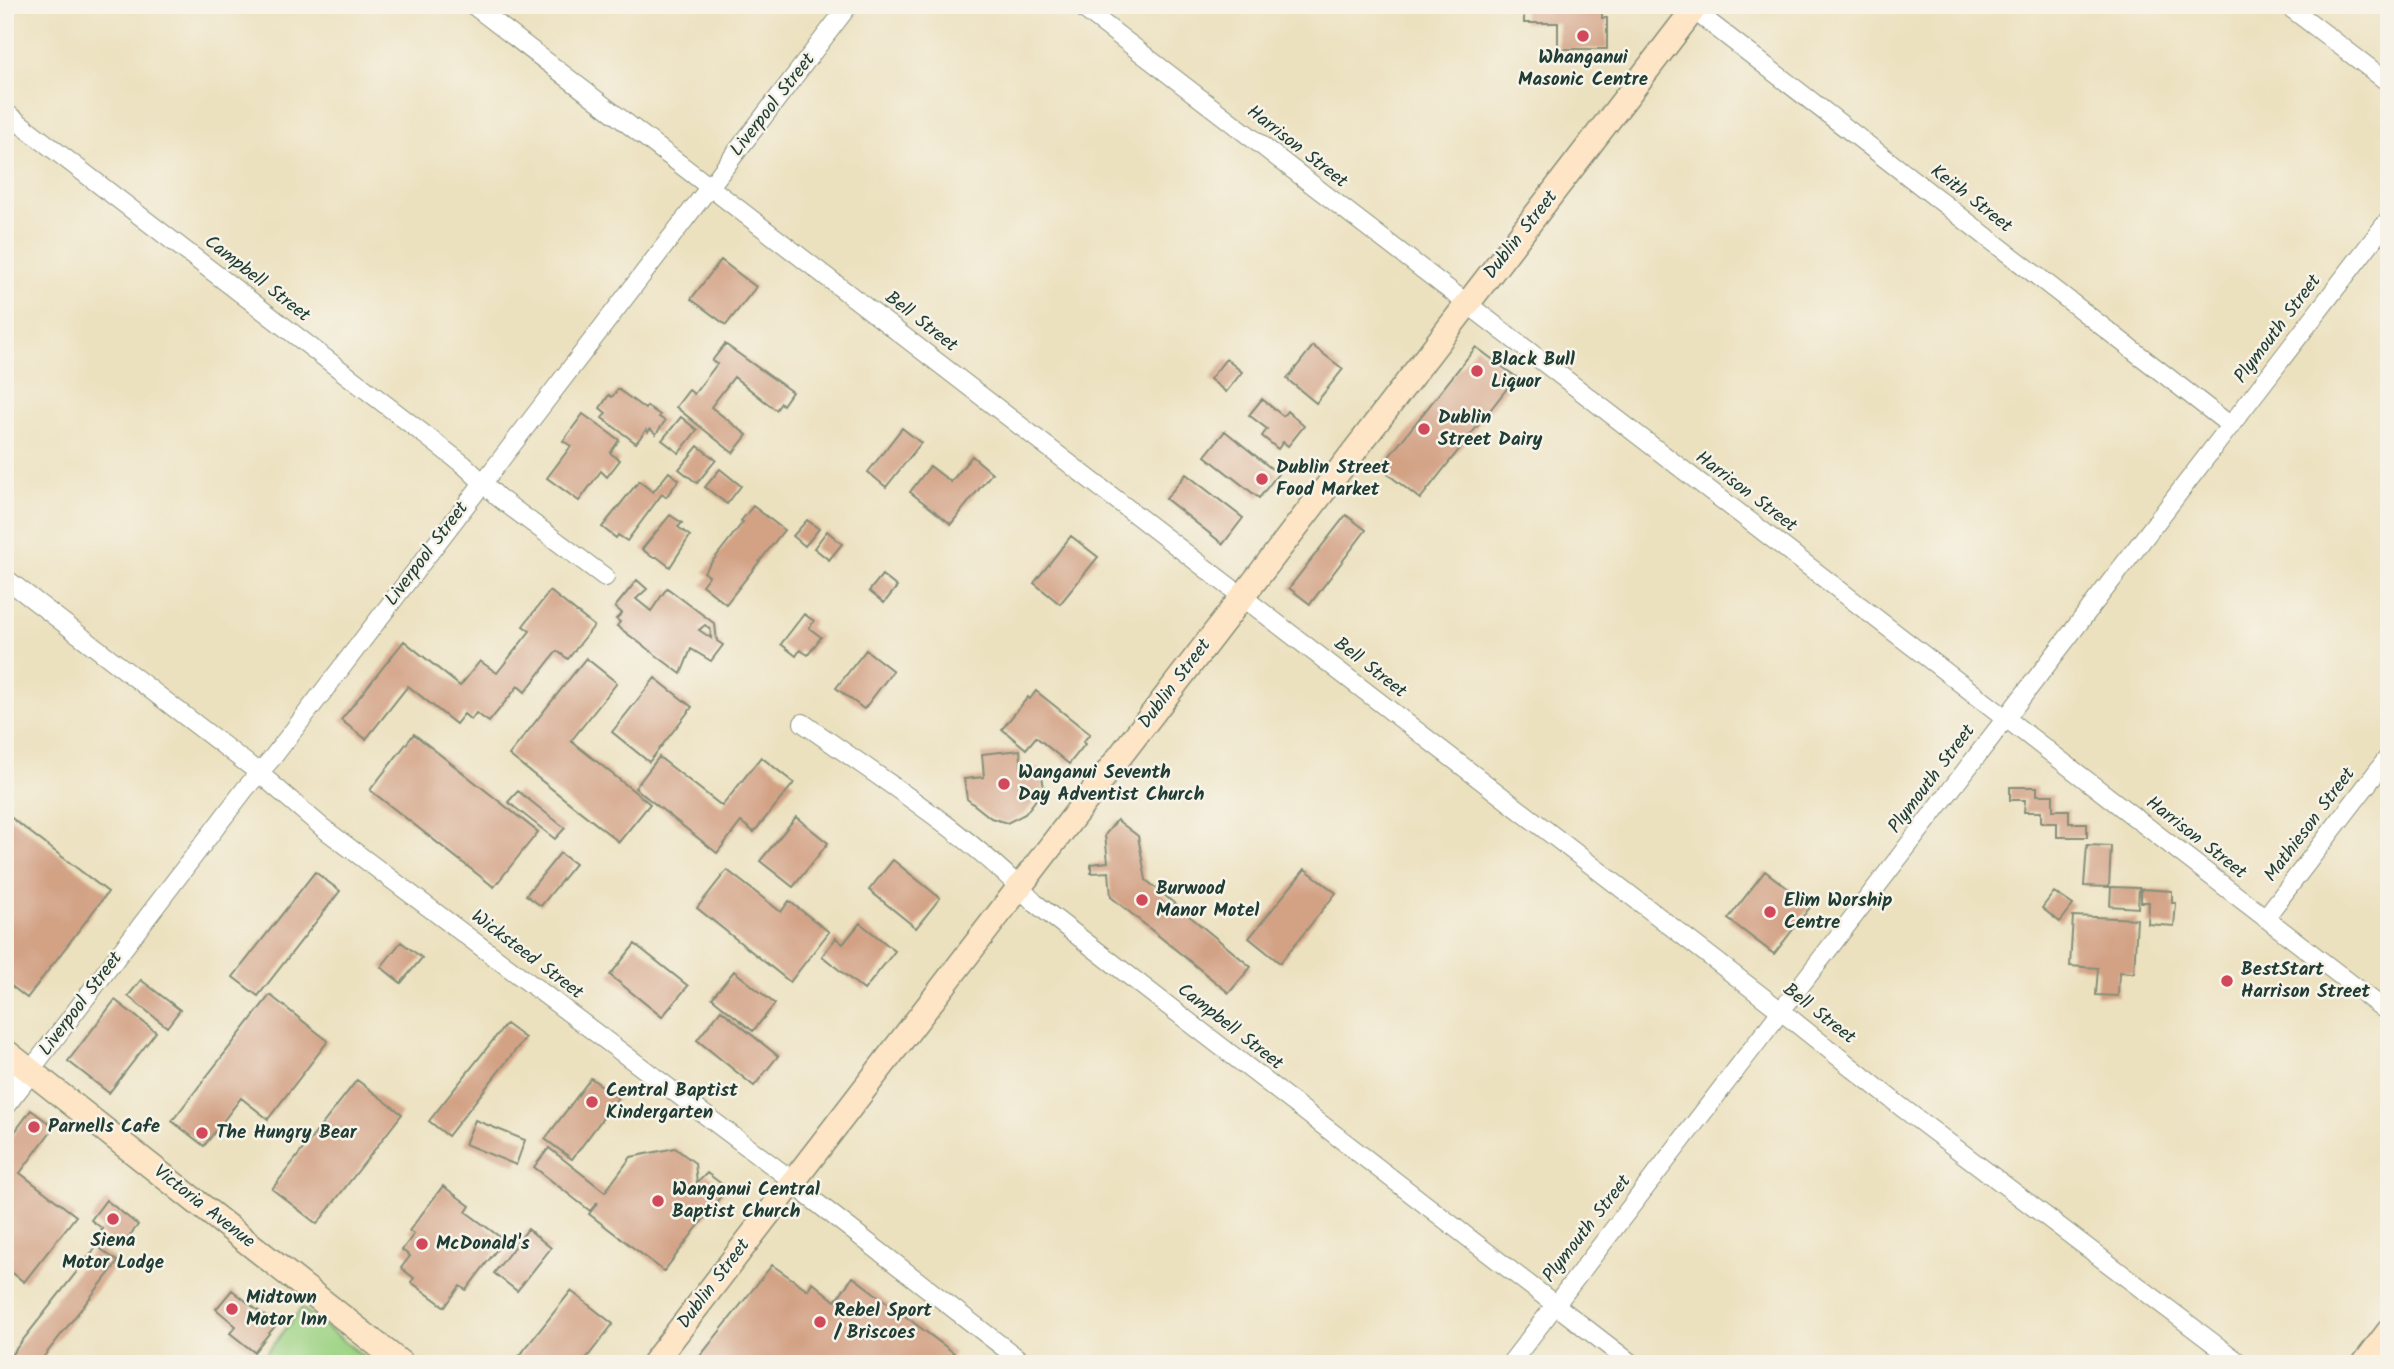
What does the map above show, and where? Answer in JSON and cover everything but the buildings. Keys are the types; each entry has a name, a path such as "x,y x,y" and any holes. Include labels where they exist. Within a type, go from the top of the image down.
{"main road":[{"name":"Dublin Street","path":"653,1364 1693,7"},
{"name":"Victoria Avenue","path":"5,1051 401,1364"},
{"path":"2364,1364 2389,1331"}],"street":[{"name":"Bell Street","path":"474,5 1781,1011 1900,1106 2241,1364"},
{"name":"Liverpool Street","path":"5,1104 849,5"},
{"name":"Harrison Street","path":"1079,5 2389,1013"},
{"path":"2287,5 2389,83"},
{"name":"Keith Street","path":"1693,7 2231,426"},
{"name":"Campbell Street","path":"5,112 464,465 499,498 606,578"},
{"name":"Plymouth Street","path":"1510,1364 2389,219"},
{"name":"Wicksteed Street","path":"5,578 258,772 324,828 793,1181 837,1219 1026,1364"},
{"name":"Campbell Street","path":"803,723 948,828 1020,887 1035,903 1632,1364"},
{"name":"Mathieson Street","path":"2265,918 2389,756"}],"green space":[{"path":"302,1308 373,1364 258,1364"}],"place":[{"name":"Whanganui Masonic Centre","path":"1583,36"},
{"name":"Black Bull Liquor","path":"1477,371"},
{"name":"Dublin Street Dairy","path":"1424,429"},
{"name":"Dublin Street Food Market","path":"1262,479"},
{"name":"Wanganui Seventh Day Adventist Church","path":"1004,784"},
{"name":"Burwood Manor Motel","path":"1142,900"},
{"name":"Elim Worship Centre","path":"1770,912"},
{"name":"BestStart Harrison Street","path":"2227,981"},
{"name":"Central Baptist Kindergarten","path":"592,1102"},
{"name":"Parnells Cafe","path":"34,1127"},
{"name":"The Hungry Bear","path":"202,1133"},
{"name":"Wanganui Central Baptist Church","path":"658,1201"},
{"name":"Siena Motor Lodge","path":"113,1219"},
{"name":"McDonald's","path":"422,1244"},
{"name":"Midtown Motor Inn","path":"232,1309"},
{"name":"Rebel Sport / Briscoes","path":"820,1322"}]}
